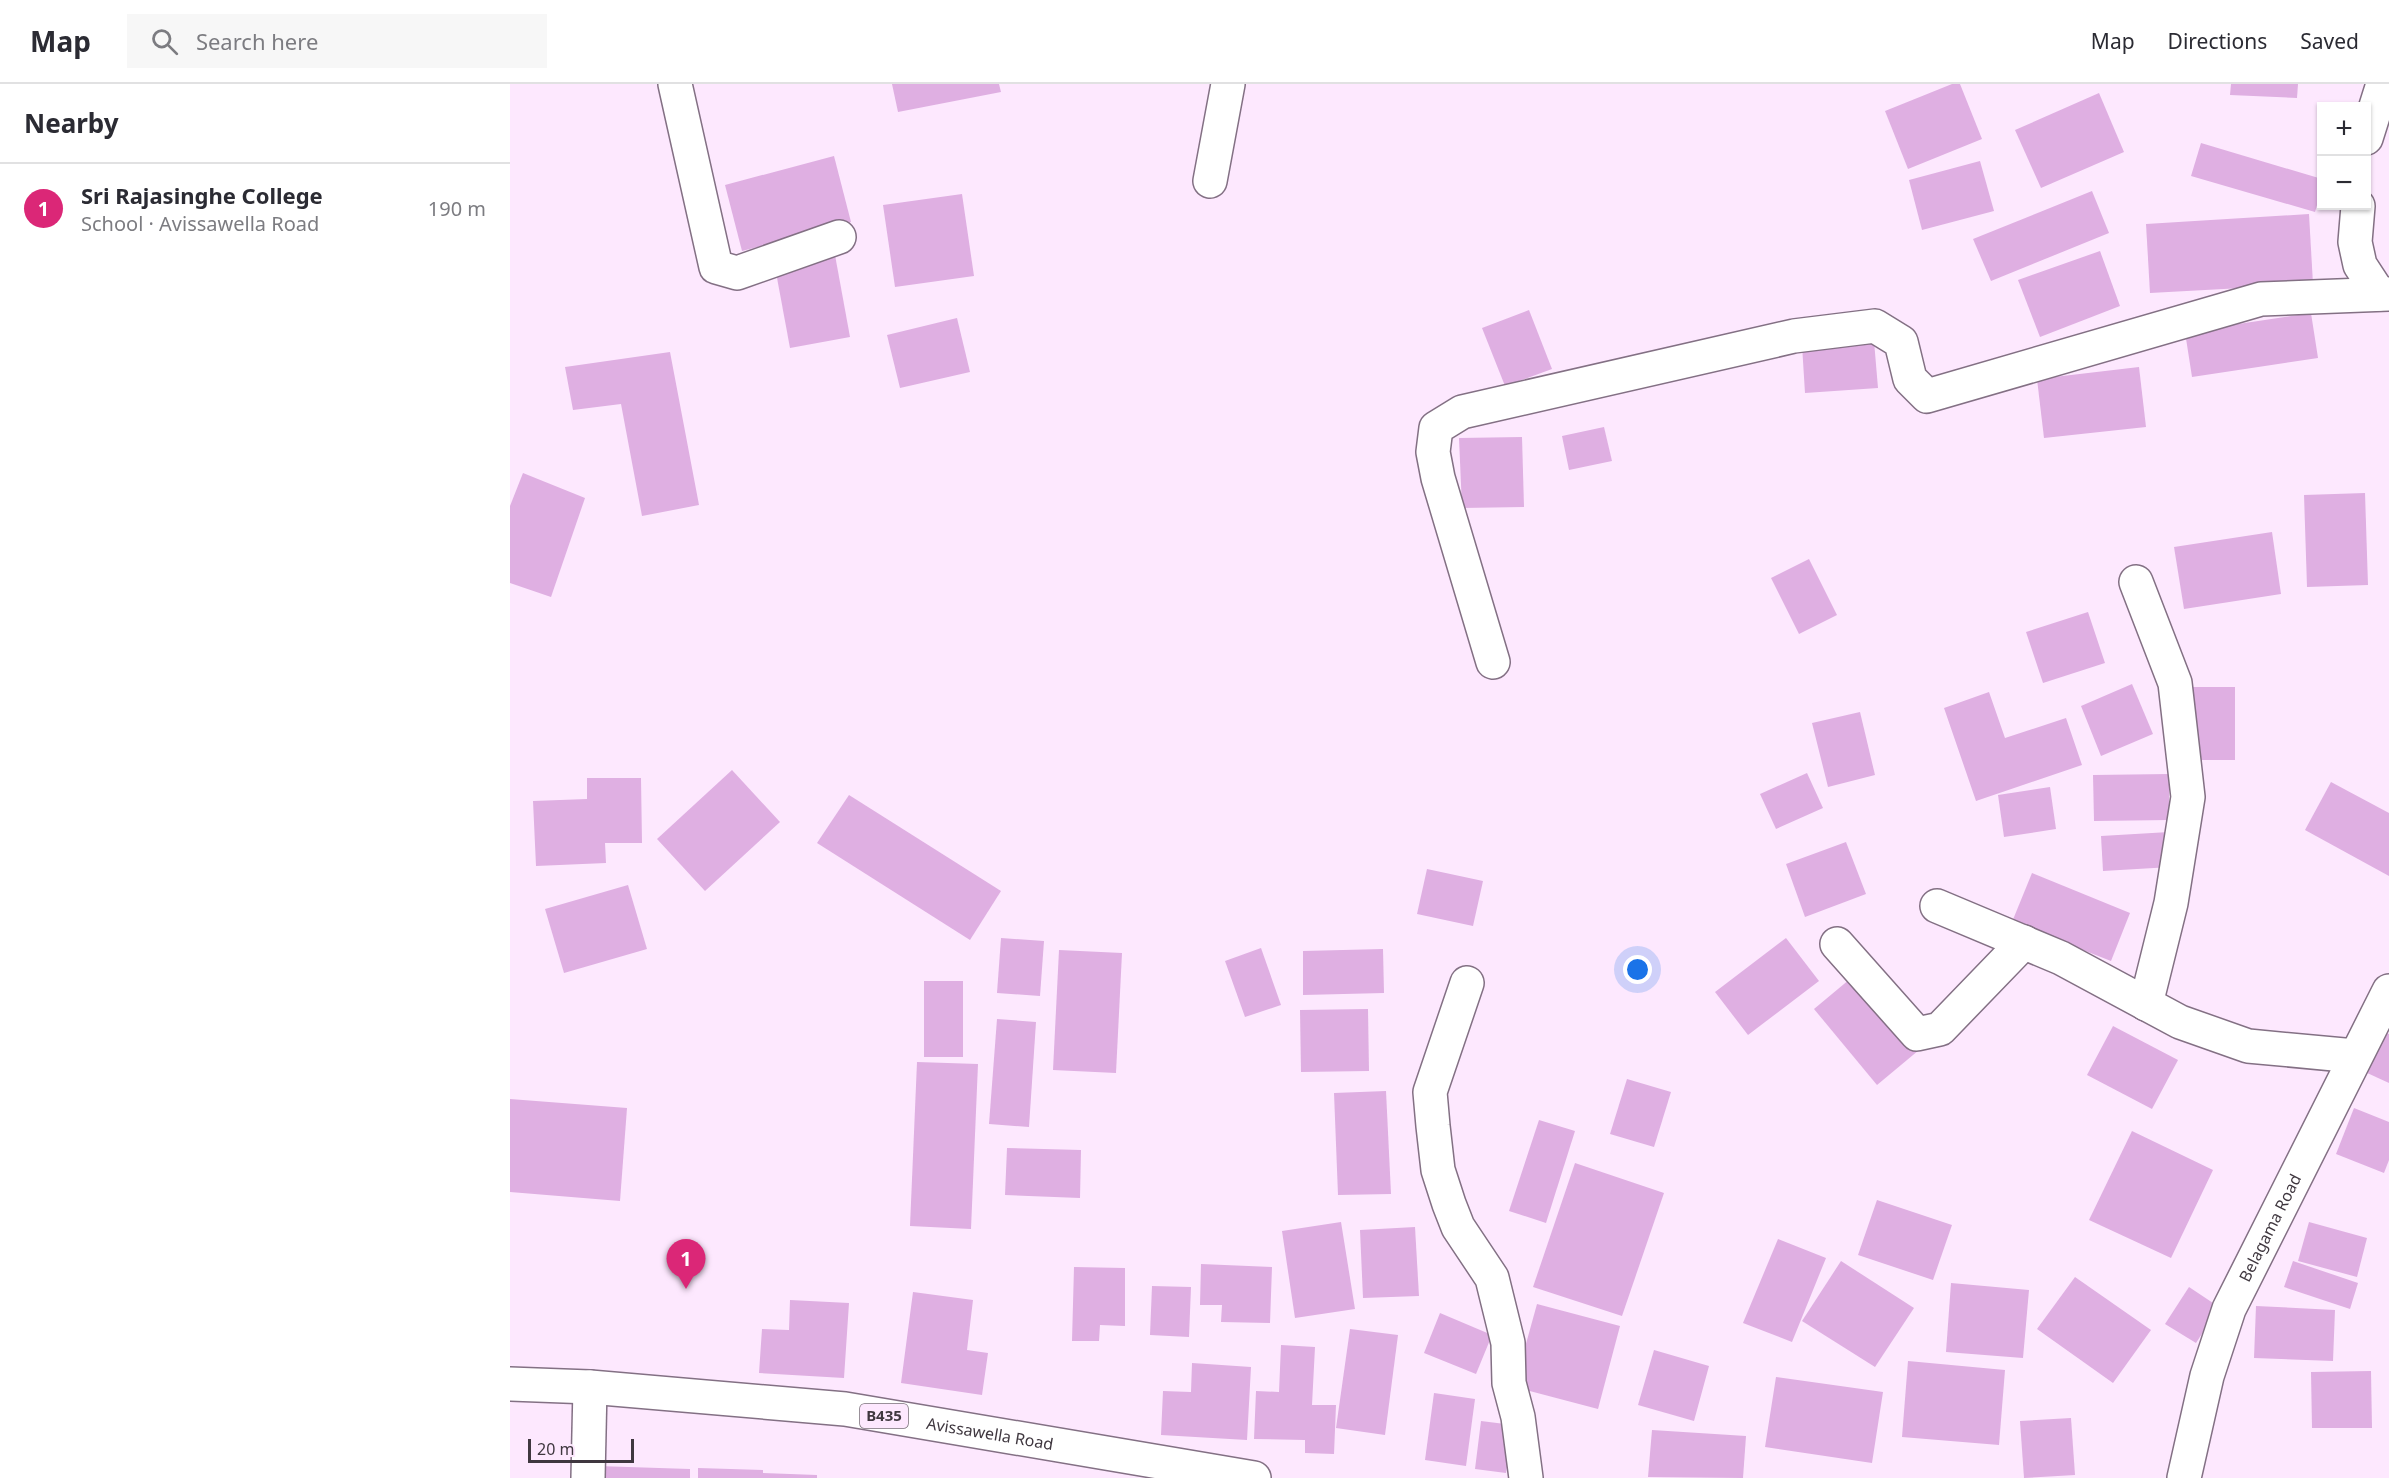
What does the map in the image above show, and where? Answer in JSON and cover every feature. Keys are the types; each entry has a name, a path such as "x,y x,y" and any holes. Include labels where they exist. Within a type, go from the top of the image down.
{"street":[{"path":"675,84 716,267 736,273 839,237"},
{"path":"1210,181 1228,84"},
{"path":"2371,124 2383,84"},
{"path":"2358,210 2355,242 2360,265 2384,294"},
{"path":"1493,662 1438,478 1433,452 1436,428 1462,412 1794,336 1875,326 1900,342 1910,379 1927,396 2261,299 2384,294"},
{"path":"2136,582 2175,683 2188,797 2171,903 2146,1004"},
{"path":"1937,906 2061,958 2180,1022 2248,1046 2355,1056"},
{"path":"1837,944 1917,1034 1940,1029 2024,942"},
{"path":"1467,983 1430,1092 1432,1125 1438,1170 1458,1227 1492,1278 1508,1343 1509,1383 1518,1417 1526,1478"},
{"name":"Belagama Road","path":"2184,1478 2207,1376 2229,1309 2389,991"},
{"name":"Avissawella Road","path":"510,1384 590,1387 845,1409 1220,1475 1254,1478"},
{"path":"588,1478 590,1387"}],"building":[{"path":"892,84 999,84 1001,92 898,112"},
{"path":"1952,84 1960,84 1982,139 1908,169 1885,111"},
{"path":"2231,84 2298,84 2297,98 2230,95"},
{"path":"2099,93 2124,152 2041,188 2015,130"},
{"path":"2201,143 2317,178 2317,205 2315,212 2191,176"},
{"path":"834,156 851,222 742,251 725,185"},
{"path":"1980,161 1994,211 1922,230 1909,180"},
{"path":"2092,191 2109,233 1991,281 1973,239"},
{"path":"962,194 974,276 895,287 883,205"},
{"path":"2309,214 2313,284 2150,293 2146,224"},
{"path":"2100,251 2120,306 2040,337 2018,280"},
{"path":"835,255 850,337 790,348 775,267"},
{"path":"1529,310 1552,369 1505,386 1482,328"},
{"path":"2311,313 2318,358 2192,377 2185,332"},
{"path":"957,318 970,372 900,388 887,335"},
{"path":"1874,341 1878,388 1805,393 1802,345"},
{"path":"670,352 699,505 642,516 621,404 573,410 565,367"},
{"path":"2139,367 2146,427 2044,438 2037,379"},
{"path":"1604,427 1612,461 1569,470 1562,436"},
{"path":"1522,437 1524,507 1462,508 1459,438"},
{"path":"523,473 585,498 551,597 510,583 510,506"},
{"path":"2365,493 2368,585 2307,587 2304,495"},
{"path":"2272,532 2281,594 2184,609 2174,547"},
{"path":"1809,559 1837,615 1799,634 1771,578"},
{"path":"2088,612 2105,663 2043,683 2026,632"},
{"path":"2132,684 2153,734 2101,756 2081,706"},
{"path":"2191,687 2235,687 2235,760 2191,760"},
{"path":"1989,692 2005,738 2066,718 2082,765 1976,801 1944,708"},
{"path":"1860,712 1875,775 1828,787 1812,723"},
{"path":"732,770 780,822 705,891 657,839"},
{"path":"1807,773 1823,808 1776,829 1760,794"},
{"path":"2169,774 2169,820 2094,821 2093,775"},
{"path":"587,778 641,778 642,843 605,843 606,863 536,866 533,801 587,799"},
{"path":"2331,782 2389,813 2389,876 2305,830"},
{"path":"2050,787 2056,829 2004,837 1998,795"},
{"path":"849,795 1001,891 970,940 817,843"},
{"path":"2169,832 2171,867 2103,871 2101,836"},
{"path":"1846,842 1866,894 1805,917 1786,864"},
{"path":"1427,869 1483,881 1473,926 1417,914"},
{"path":"2032,873 2130,913 2111,961 2012,922"},
{"path":"628,885 647,949 564,973 545,909"},
{"path":"1001,938 1044,941 1040,996 997,993"},
{"path":"1786,938 1819,981 1748,1035 1715,992"},
{"path":"1261,948 1281,1005 1245,1017 1225,961"},
{"path":"1383,949 1384,993 1303,995 1303,951"},
{"path":"1059,950 1122,953 1116,1073 1053,1070"},
{"path":"1856,974 1919,1050 1877,1085 1814,1009"},
{"path":"924,981 963,981 963,1057 924,1057"},
{"path":"1368,1009 1369,1071 1301,1072 1300,1010"},
{"path":"997,1019 1036,1022 1029,1127 989,1124"},
{"path":"2113,1026 2178,1060 2152,1109 2087,1075"},
{"path":"2383,1032 2389,1034 2389,1083 2365,1072"},
{"path":"917,1062 978,1064 971,1229 910,1226"},
{"path":"1627,1079 1671,1092 1654,1147 1610,1134"},
{"path":"1386,1091 1391,1194 1338,1195 1334,1093"},
{"path":"510,1099 627,1108 620,1201 510,1192"},
{"path":"2354,1108 2389,1122 2389,1160 2384,1173 2336,1154"},
{"path":"1539,1120 1575,1131 1546,1223 1509,1211"},
{"path":"2132,1131 2213,1170 2171,1258 2089,1220"},
{"path":"1007,1148 1081,1150 1080,1198 1005,1195"},
{"path":"1575,1163 1664,1193 1622,1316 1533,1287"},
{"path":"1877,1200 1952,1225 1933,1280 1858,1255"},
{"path":"1341,1222 1355,1309 1295,1318 1282,1231"},
{"path":"2309,1222 2367,1238 2357,1277 2298,1261"},
{"path":"1415,1227 1419,1296 1363,1298 1360,1230"},
{"path":"1778,1239 1826,1258 1792,1342 1743,1323"},
{"path":"1841,1261 1914,1308 1875,1367 1802,1321"},
{"path":"2293,1261 2358,1283 2350,1309 2284,1287"},
{"path":"1201,1264 1272,1267 1270,1323 1221,1322 1222,1305 1200,1305"},
{"path":"1074,1267 1125,1268 1125,1326 1100,1325 1099,1341 1072,1341"},
{"path":"2075,1277 2151,1330 2113,1383 2037,1329"},
{"path":"1951,1283 2029,1290 2023,1358 1946,1352"},
{"path":"1152,1286 1191,1287 1189,1337 1150,1335"},
{"path":"2189,1287 2219,1307 2196,1343 2165,1324"},
{"path":"913,1292 973,1300 967,1350 988,1353 982,1395 901,1383"},
{"path":"790,1300 849,1303 844,1378 759,1373 762,1329 789,1330"},
{"path":"1537,1304 1620,1326 1598,1409 1514,1387"},
{"path":"2256,1306 2335,1310 2333,1361 2254,1358"},
{"path":"1440,1313 1492,1335 1476,1374 1424,1353"},
{"path":"1350,1329 1398,1335 1385,1435 1336,1428"},
{"path":"1281,1345 1315,1347 1312,1405 1336,1405 1334,1454 1305,1453 1305,1440 1254,1439 1256,1391 1279,1392"},
{"path":"1654,1350 1709,1366 1694,1421 1638,1405"},
{"path":"1908,1361 2005,1370 1999,1445 1902,1437"},
{"path":"1192,1363 1251,1367 1247,1440 1161,1435 1163,1391 1191,1392"},
{"path":"2371,1371 2372,1428 2312,1428 2311,1372"},
{"path":"1776,1377 1883,1392 1872,1463 1765,1447"},
{"path":"1434,1393 1475,1399 1466,1466 1425,1460"},
{"path":"2071,1418 2075,1475 2024,1478 2020,1421"},
{"path":"1481,1421 1513,1425 1506,1473 1475,1469"},
{"path":"1652,1430 1746,1436 1743,1478 1648,1477"},
{"path":"597,1466 690,1469 690,1478 597,1478"},
{"path":"698,1468 763,1470 763,1473 817,1475 817,1478 698,1478"}],"place":[{"name":"Sri Rajasinghe College","path":"686,1289"}]}
